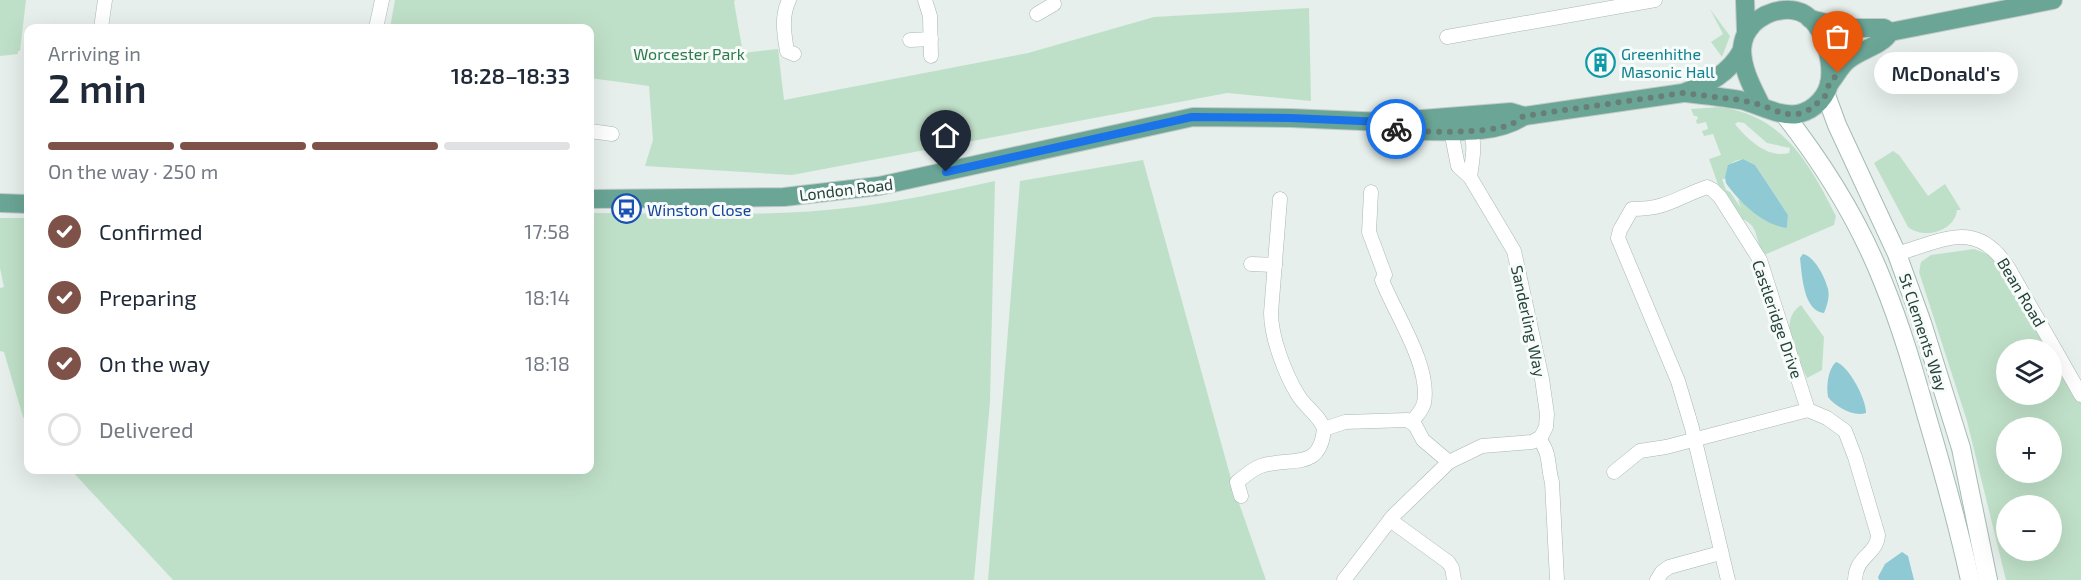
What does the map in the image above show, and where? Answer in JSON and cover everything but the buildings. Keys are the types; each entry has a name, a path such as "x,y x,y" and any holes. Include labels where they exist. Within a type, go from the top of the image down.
{"main road":[{"path":"1744,0 1746,32 1742,50 1748,79 1761,105 1784,114 1798,114 1811,109 1828,90 1846,62 1861,50 1885,40 1890,32"},
{"path":"1746,32 1768,12 1782,9 1798,10 1847,28 1884,28 1890,32 2053,0"},
{"path":"1798,10 1820,34 1831,70 1828,90"},
{"name":"London Road","path":"594,199 784,197 879,186 1192,117 1290,118 1461,126 1511,112 1524,116 1683,93 1707,84 1723,74 1736,62 1742,50"},
{"name":"St Clements Way","path":"1828,90 1837,125 1897,254 1922,322 1961,448 1988,580"},
{"name":"London Road","path":"1683,93 1761,105"},
{"name":"St Clements Way","path":"1784,114 1808,144 1835,186 1882,280 1906,345 1945,478 1970,580"},
{"path":"0,203 24,204"}],"street":[{"path":"102,24 105,0"},
{"path":"377,24 382,0"},
{"path":"789,0 783,15 784,26 787,51 794,54"},
{"path":"925,0 930,16 932,56"},
{"path":"1447,37 1655,0"},
{"path":"1037,14 1055,6"},
{"path":"910,40 931,39"},
{"path":"1461,126 1473,153 1470,177"},
{"name":"Sanderling Way","path":"1461,126 1458,166 1470,177 1514,250 1544,388 1547,423 1539,439"},
{"path":"594,131 612,134"},
{"name":"Castleridge Drive","path":"1728,580 1695,440 1677,377 1618,238 1632,209 1665,206 1707,187 1720,197 1760,260 1808,410"},
{"path":"1371,192 1369,228 1385,275 1382,280 1392,306 1403,323 1421,370 1424,404 1412,422"},
{"path":"1241,496 1238,482 1254,469 1270,463 1307,460 1316,454 1324,429 1322,423 1297,394 1276,341 1271,318 1280,199"},
{"name":"Bean Road","path":"1897,254 1964,235 1990,245 1998,252 2009,269 2081,395"},
{"path":"1251,264 1275,265"},
{"path":"1614,472 1638,451 1695,440 1808,410 1827,418 1845,431 1877,526 1878,542 1858,565 1855,580"},
{"path":"1324,429 1345,422 1400,418 1412,422 1423,440 1449,462"},
{"path":"1344,580 1390,520 1449,462 1482,446 1527,444 1539,439 1548,454 1552,484 1557,580"},
{"path":"1390,520 1448,562 1455,580"},
{"path":"1657,580 1662,572 1672,565 1720,553"}],"green space":[{"path":"0,0 26,0 18,54 0,56"},
{"name":"Worcester Park","path":"395,0 735,0 743,53 778,49 784,100 1028,53 1154,17 1309,8 1311,101 1227,93 792,175 645,166 653,140 649,86 594,79 594,24 391,24"},
{"path":"1710,9 1730,36 1722,57 1711,42 1723,34"},
{"path":"1720,107 1742,112 1778,131 1792,145 1815,178 1836,216 1834,225 1764,255 1751,224 1739,218 1720,190 1709,159 1721,155 1713,134 1704,136 1702,131 1708,129 1706,122 1697,124 1697,116 1694,116 1691,109","holes":["1744,123 1767,143 1790,148 1789,153 1773,153 1759,146 1735,124","1743,159 1755,165 1788,215 1787,228 1759,216 1738,200 1741,208 1726,190 1722,179 1725,179 1728,168 1732,163"]},
{"path":"1893,151 1899,155 1928,196 1945,184 1961,210 1957,210 1951,223 1945,228 1922,233 1908,227 1874,163"},
{"path":"1143,160 1233,486 1266,580 988,580 1020,181"},
{"path":"995,181 990,402 974,580 173,580 75,474 594,474 594,213 789,213 855,207"},
{"path":"0,218 24,218 24,418 4,352 0,351 0,288 4,287 0,268"},
{"path":"1974,249 1993,256 2002,264 2044,339 1996,339 1996,405 2062,405 2062,371 2081,403 2081,580 2006,580 2001,561 2062,561 2062,495 1996,495 1996,539 1967,421 1919,272 1921,262 1931,255"},
{"path":"1801,305 1824,337 1822,370 1807,378 1791,340 1790,330 1790,321 1794,312"}],"water":[{"path":"1743,159 1755,165 1788,215 1787,228 1761,218 1738,198 1726,183 1728,165"},
{"path":"1803,254 1812,259 1827,284 1829,292 1824,313 1812,306 1805,291 1800,258"},
{"path":"1836,362 1846,370 1856,384 1866,413 1856,414 1845,410 1828,397 1828,378"},
{"path":"1902,552 1908,556 1914,580 1879,580 1878,577 1885,564"}],"way so far":[{"path":"1396,129 1451,131 1495,128 1513,123 1524,116 1683,93 1740,100 1784,114 1798,114 1811,109 1826,95 1829,84 1838,73"}],"place":[{"name":"Greenhithe Masonic Hall","path":"1600,62"},
{"name":"McDonald's","path":"1838,73"},
{"name":"Winston Close","path":"626,209"}],"route":[{"path":"946,172 1192,117 1384,122 1396,129"}]}
